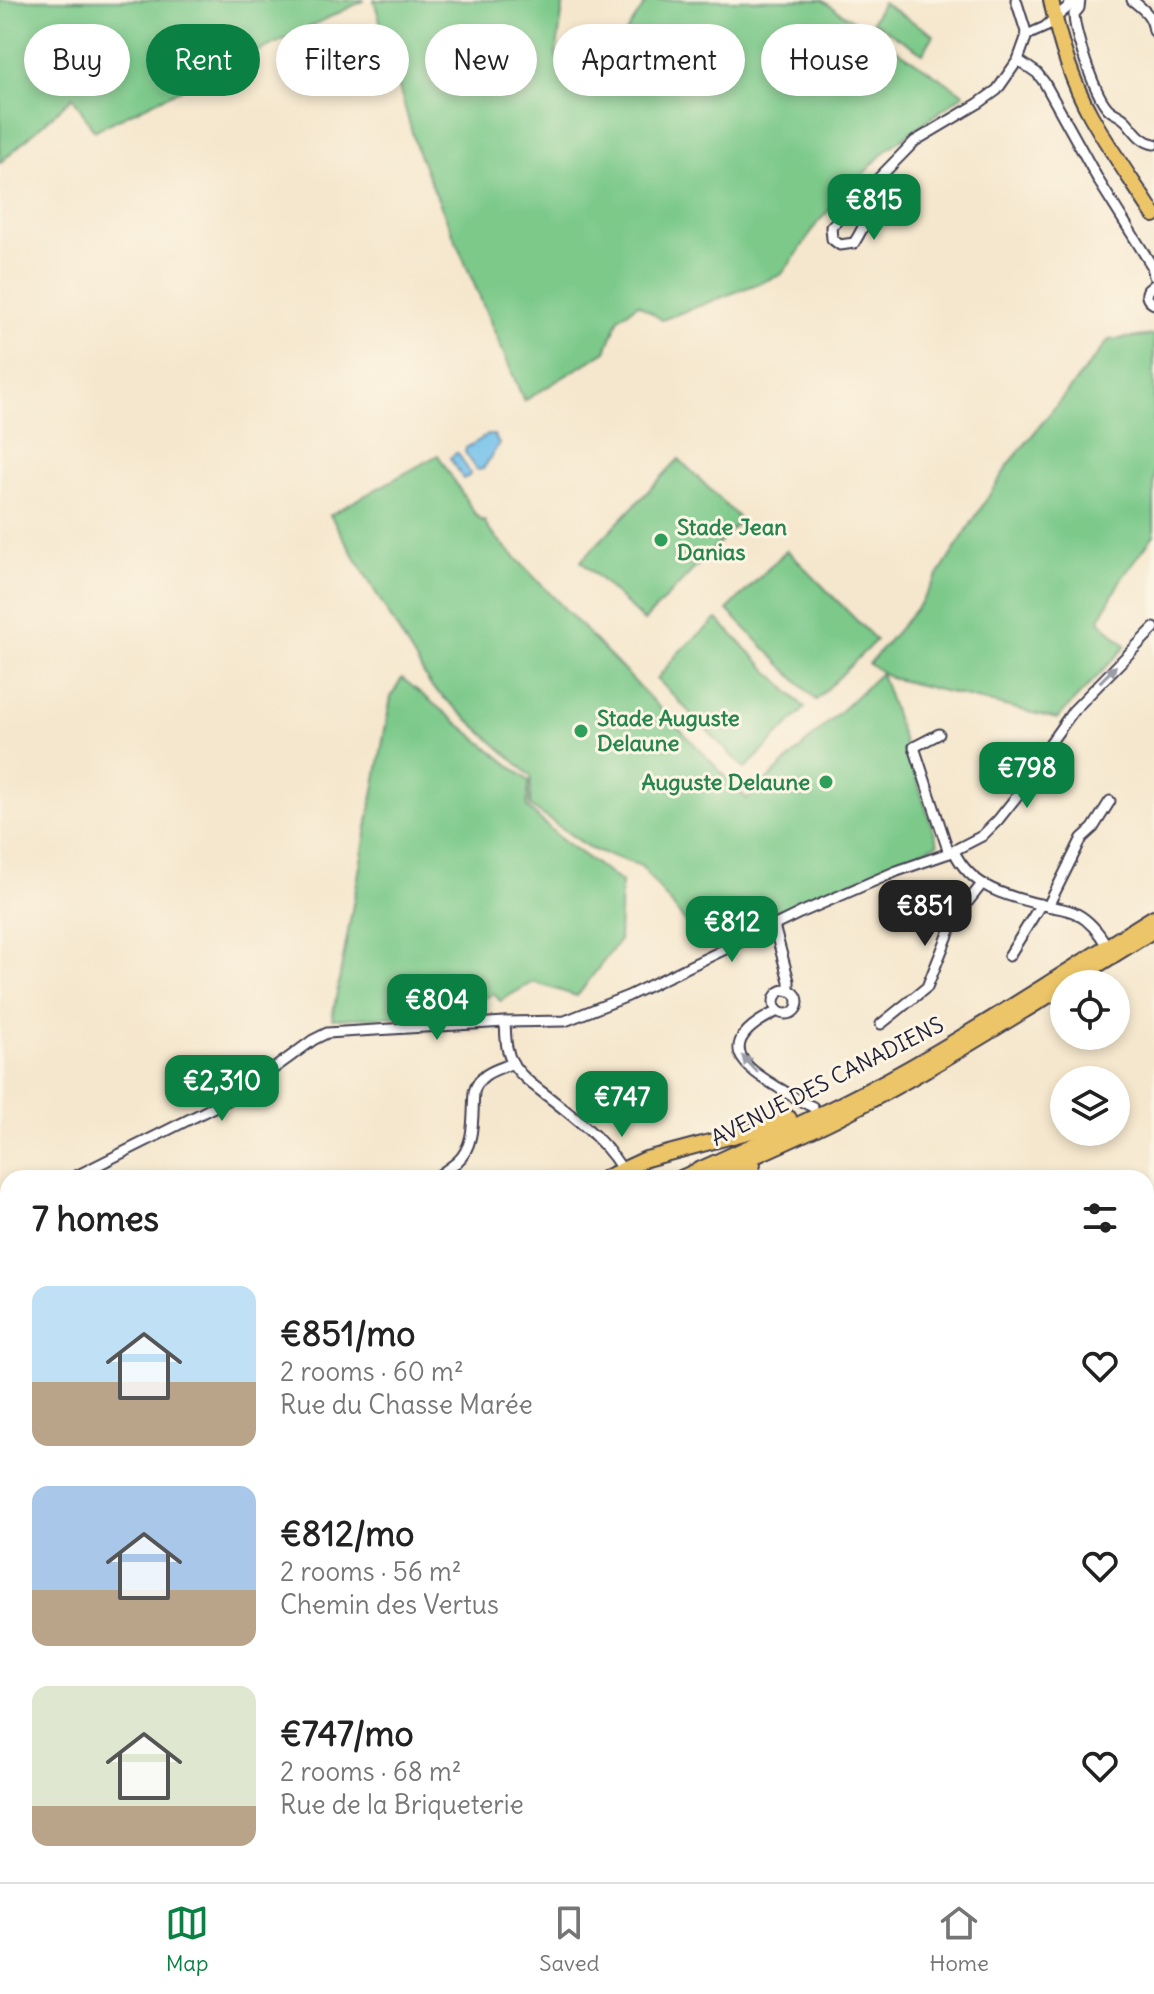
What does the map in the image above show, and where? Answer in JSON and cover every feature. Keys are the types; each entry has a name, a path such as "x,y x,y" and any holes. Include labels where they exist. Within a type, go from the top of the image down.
{"main road":[{"path":"1051,0 1070,70 1090,114 1154,215"},
{"name":"AVENUE DES CANADIENS","path":"698,1170 820,1114 911,1067 1154,917"},
{"name":"AVENUE DES CANADIENS","path":"1089,970 1154,930"},
{"name":"AVENUE DES CANADIENS","path":"723,1170 834,1119 950,1056 1050,994"},
{"path":"629,1170 646,1159 774,1125 898,1067 911,1067"},
{"path":"747,1170 834,1119"}],"street":[{"path":"870,188 873,199 861,233 854,243 840,245 832,239 831,227 915,141 997,90 1018,60 1027,35 1016,0"},
{"path":"1027,35 1045,27 1078,0"},
{"path":"1078,0 1074,25 1089,73 1105,104 1144,141 1154,144"},
{"path":"1132,0 1148,13 1154,31"},
{"path":"1018,60 1044,82 1100,183 1152,266 1154,276"},
{"path":"1154,285 1147,293 1147,299 1154,304"},
{"path":"88,1170 236,1096 327,1033 565,1021 628,996 897,871 952,852 982,836 998,820 1021,791 1064,723 1154,628"},
{"path":"939,734 914,747 952,852 960,864 982,884 998,892 1075,913 1088,921 1107,946"},
{"path":"1009,956 1044,905 1082,838 1093,828 1110,801"},
{"path":"881,1024 927,987 955,918 982,884"},
{"path":"774,926 789,991"},
{"path":"773,1005 789,1014 798,1001 789,991 781,991 773,1005 746,1031 739,1050 743,1060 767,1081 813,1107"},
{"path":"505,1022 505,1043 513,1063 525,1078 589,1128 606,1145 622,1170"},
{"path":"446,1170 465,1154 470,1142 476,1085 487,1073 513,1063"},
{"path":"0,1411 0,1448"}],"green space":[{"path":"0,0 365,0 315,24 276,24 276,43 260,51 260,24 146,24 146,96 166,96 94,131 73,97 0,163"},
{"path":"374,0 564,0 561,24 553,24 553,96 745,96 745,24 632,24 648,0 822,0 858,24 761,24 761,96 897,96 897,50 964,94 885,151 818,222 781,275 662,320 638,304 619,318 606,351 524,401 417,150 402,96 409,96 409,24 381,24"},
{"path":"883,3 934,35 923,53 897,37 897,24 877,24 872,21"},
{"path":"1154,335 1154,535 1120,581 1099,620 1126,646 1057,719 891,678 869,664 920,604 1009,464 1109,340"},
{"name":"Stade Auguste Delaune","path":"438,455 475,514 484,520 489,530 747,799 881,673 938,844 705,947 641,866 591,849 530,806 531,776 431,686 330,515"},
{"name":"Stade Jean Danias","path":"679,459 741,520 644,621 581,561"},
{"path":"787,550 876,640 816,700 727,610"},
{"path":"717,619 805,708 745,769 657,679 679,652"},
{"path":"402,678 529,781 527,807 562,840 621,882 619,941 577,996 533,982 500,1001 494,993 478,1002 483,1013 332,1019 391,697"}],"water":[{"path":"488,435 494,435 499,444 483,469 477,470 465,452 466,448"},
{"path":"456,453 470,473 463,479 450,458"}],"place":[{"name":"Stade Jean Danias","path":"661,540"},
{"name":"Stade Auguste Delaune","path":"581,731"},
{"name":"Auguste Delaune","path":"826,782"}]}
